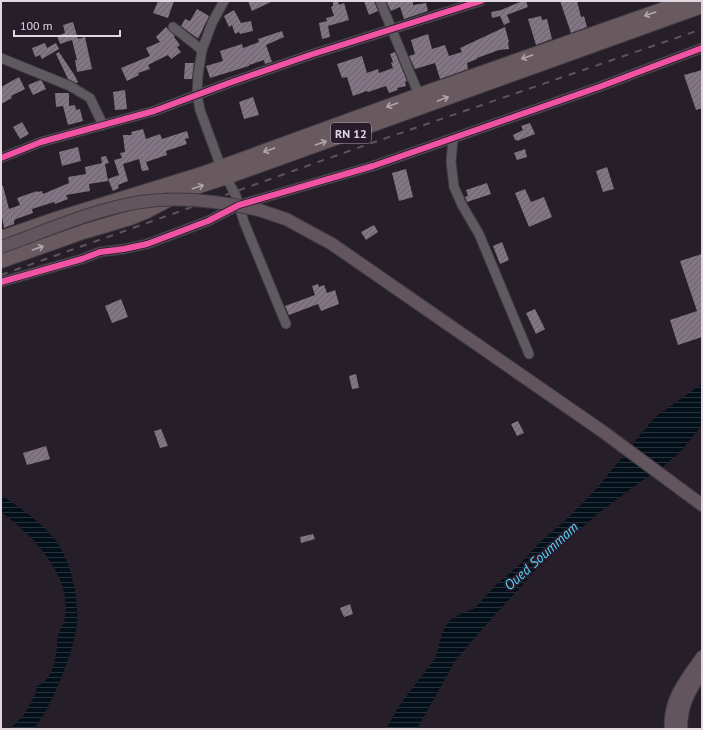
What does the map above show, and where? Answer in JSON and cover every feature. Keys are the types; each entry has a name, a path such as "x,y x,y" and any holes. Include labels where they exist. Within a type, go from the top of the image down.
{"highway":[{"name":"RN 12","path":"1,261 83,232 130,218 224,172 419,95 687,1"},
{"name":"RN 12","path":"1,238 53,220 224,172 702,6"}],"main road":[{"path":"1,247 89,215 140,202 200,200 236,204 286,219 332,244 602,431 701,504"},
{"path":"671,729 675,701 683,684 702,657"},
{"path":"681,729 681,714 686,697 702,672"}],"street":[{"path":"224,1 212,23 202,50 198,74 197,94 200,110 286,324"},
{"path":"380,1 419,95"},
{"path":"1,158 41,142 154,110 310,55 481,1"},
{"path":"173,27 202,50"},
{"path":"1,282 82,259 100,252 147,244 208,221 239,204 373,166 599,87 702,48"},
{"path":"1,58 70,86 90,98 103,125"},
{"path":"453,138 451,162 454,187 462,205 479,234 529,354"}],"water":[{"name":"Oued Soummam","path":"702,384 702,425 681,451 665,465 597,514 536,570 455,661 417,729 386,729 399,706 436,657 442,633 449,621 462,613 474,609 495,586 520,564 538,544 570,516 598,487 655,417"},
{"path":"1,495 28,514 53,537 59,545 69,566 75,590 77,623 72,649 55,693 34,729 10,729 24,715 35,695 37,686 47,679 53,668 58,636 65,618 66,602 56,572 48,558 25,532 1,512"}],"building":[{"path":"158,1 174,1 168,18 153,13"},
{"path":"248,1 273,1 252,11"},
{"path":"333,1 338,1 339,5 344,3 349,20 328,26 330,37 322,39 319,23 327,21 326,18 334,16 331,7 333,6"},
{"path":"364,1 374,1 378,11 369,15"},
{"path":"386,1 413,1 413,5 426,3 428,11 404,19 400,7 391,11"},
{"path":"522,1 526,1 528,7 507,15 510,22 504,25 500,16 492,18 491,12 501,10"},
{"path":"560,1 577,1 581,17 584,16 587,27 571,33"},
{"path":"197,9 209,16 198,39 197,36 197,38 181,26 185,19 190,21"},
{"path":"234,10 241,23 251,21 253,31 240,34 239,32 235,34 232,25 229,27 224,16"},
{"path":"541,16 542,20 547,19 552,39 536,45 528,19"},
{"path":"73,22 78,39 85,37 92,69 77,72 75,60 77,60 72,40 60,44 57,36 65,33 63,25"},
{"path":"166,27 175,36 174,37 180,45 177,47 181,52 171,59 168,55 148,65 150,69 138,73 139,75 127,81 121,68 150,56 146,48 160,42 156,37"},
{"path":"505,27 509,42 509,49 499,50 477,58 467,63 468,69 440,79 435,63 415,69 409,56 415,54 411,40 428,34 432,49 445,45 449,56 462,52 460,48"},
{"path":"282,31 284,37 266,45 272,62 265,64 264,60 210,78 206,66 223,61 220,51 242,44 243,48 259,42 258,39"},
{"path":"45,43 47,48 56,43 59,49 42,59 40,55 35,57 32,48"},
{"path":"59,52 78,82 76,83 68,79 56,54"},
{"path":"395,52 407,81 405,82 406,86 397,88 398,90 389,93 386,86 353,96 347,77 342,78 337,64 362,56 367,73 378,69 379,73 393,68 391,63 393,62 390,54"},
{"path":"185,63 194,63 192,79 184,79"},
{"path":"702,70 702,108 696,110 684,75"},
{"path":"19,77 25,89 11,96 12,98 1,104 1,87"},
{"path":"40,80 46,89 33,95 28,85"},
{"path":"125,90 127,109 115,110 113,92"},
{"path":"55,93 69,93 69,106 75,105 76,110 80,109 83,121 68,125 63,106 56,107"},
{"path":"253,97 259,115 244,119 239,102"},
{"path":"22,122 29,134 20,139 13,127"},
{"path":"530,123 535,134 517,141 515,140 513,135 523,130 521,126"},
{"path":"143,129 146,139 160,134 162,139 187,131 189,138 185,139 187,144 166,151 167,155 146,162 149,170 142,171 139,159 123,164 128,181 118,185 119,188 113,191 108,179 119,175 114,160 122,158 120,153 125,152 123,135 132,135 131,132"},
{"path":"78,147 81,161 62,166 59,152"},
{"path":"525,149 527,157 517,160 514,153"},
{"path":"106,156 109,163 105,164 108,181 89,184 90,191 66,195 68,199 55,204 54,202 32,209 33,213 16,219 14,224 4,228 1,212 1,186 3,186 9,209 20,205 17,198 37,191 42,191 43,194 69,183 68,177 86,174 85,167 102,163 101,157"},
{"path":"607,167 614,189 603,192 596,171"},
{"path":"406,169 413,197 399,201 392,173"},
{"path":"487,183 491,194 467,202 465,197 468,196 466,190"},
{"path":"525,189 531,202 544,197 552,217 529,227 515,193"},
{"path":"374,225 378,232 366,240 361,232"},
{"path":"502,242 509,260 500,264 493,246"},
{"path":"702,254 702,337 678,345 670,320 697,311 680,261"},
{"path":"318,284 319,287 324,285 327,293 335,290 339,304 321,311 318,304 289,315 285,306 315,295 312,286"},
{"path":"121,299 128,317 112,323 105,306"},
{"path":"535,309 545,329 536,334 526,313"},
{"path":"356,374 359,388 352,389 349,376"},
{"path":"518,421 524,433 517,436 511,424"},
{"path":"161,429 168,446 160,448 154,431"},
{"path":"46,446 50,459 27,465 23,453"},
{"path":"313,534 315,539 301,543 300,537"},
{"path":"350,604 353,614 344,617 340,608"}],"railway":[{"path":"1,275 366,145 702,29"}],"cycle path":[{"path":"1,158 41,142 154,111 310,55 481,1"},
{"path":"1,282 82,259 100,252 147,244 208,221 239,205 373,166 599,87 702,48"}]}
